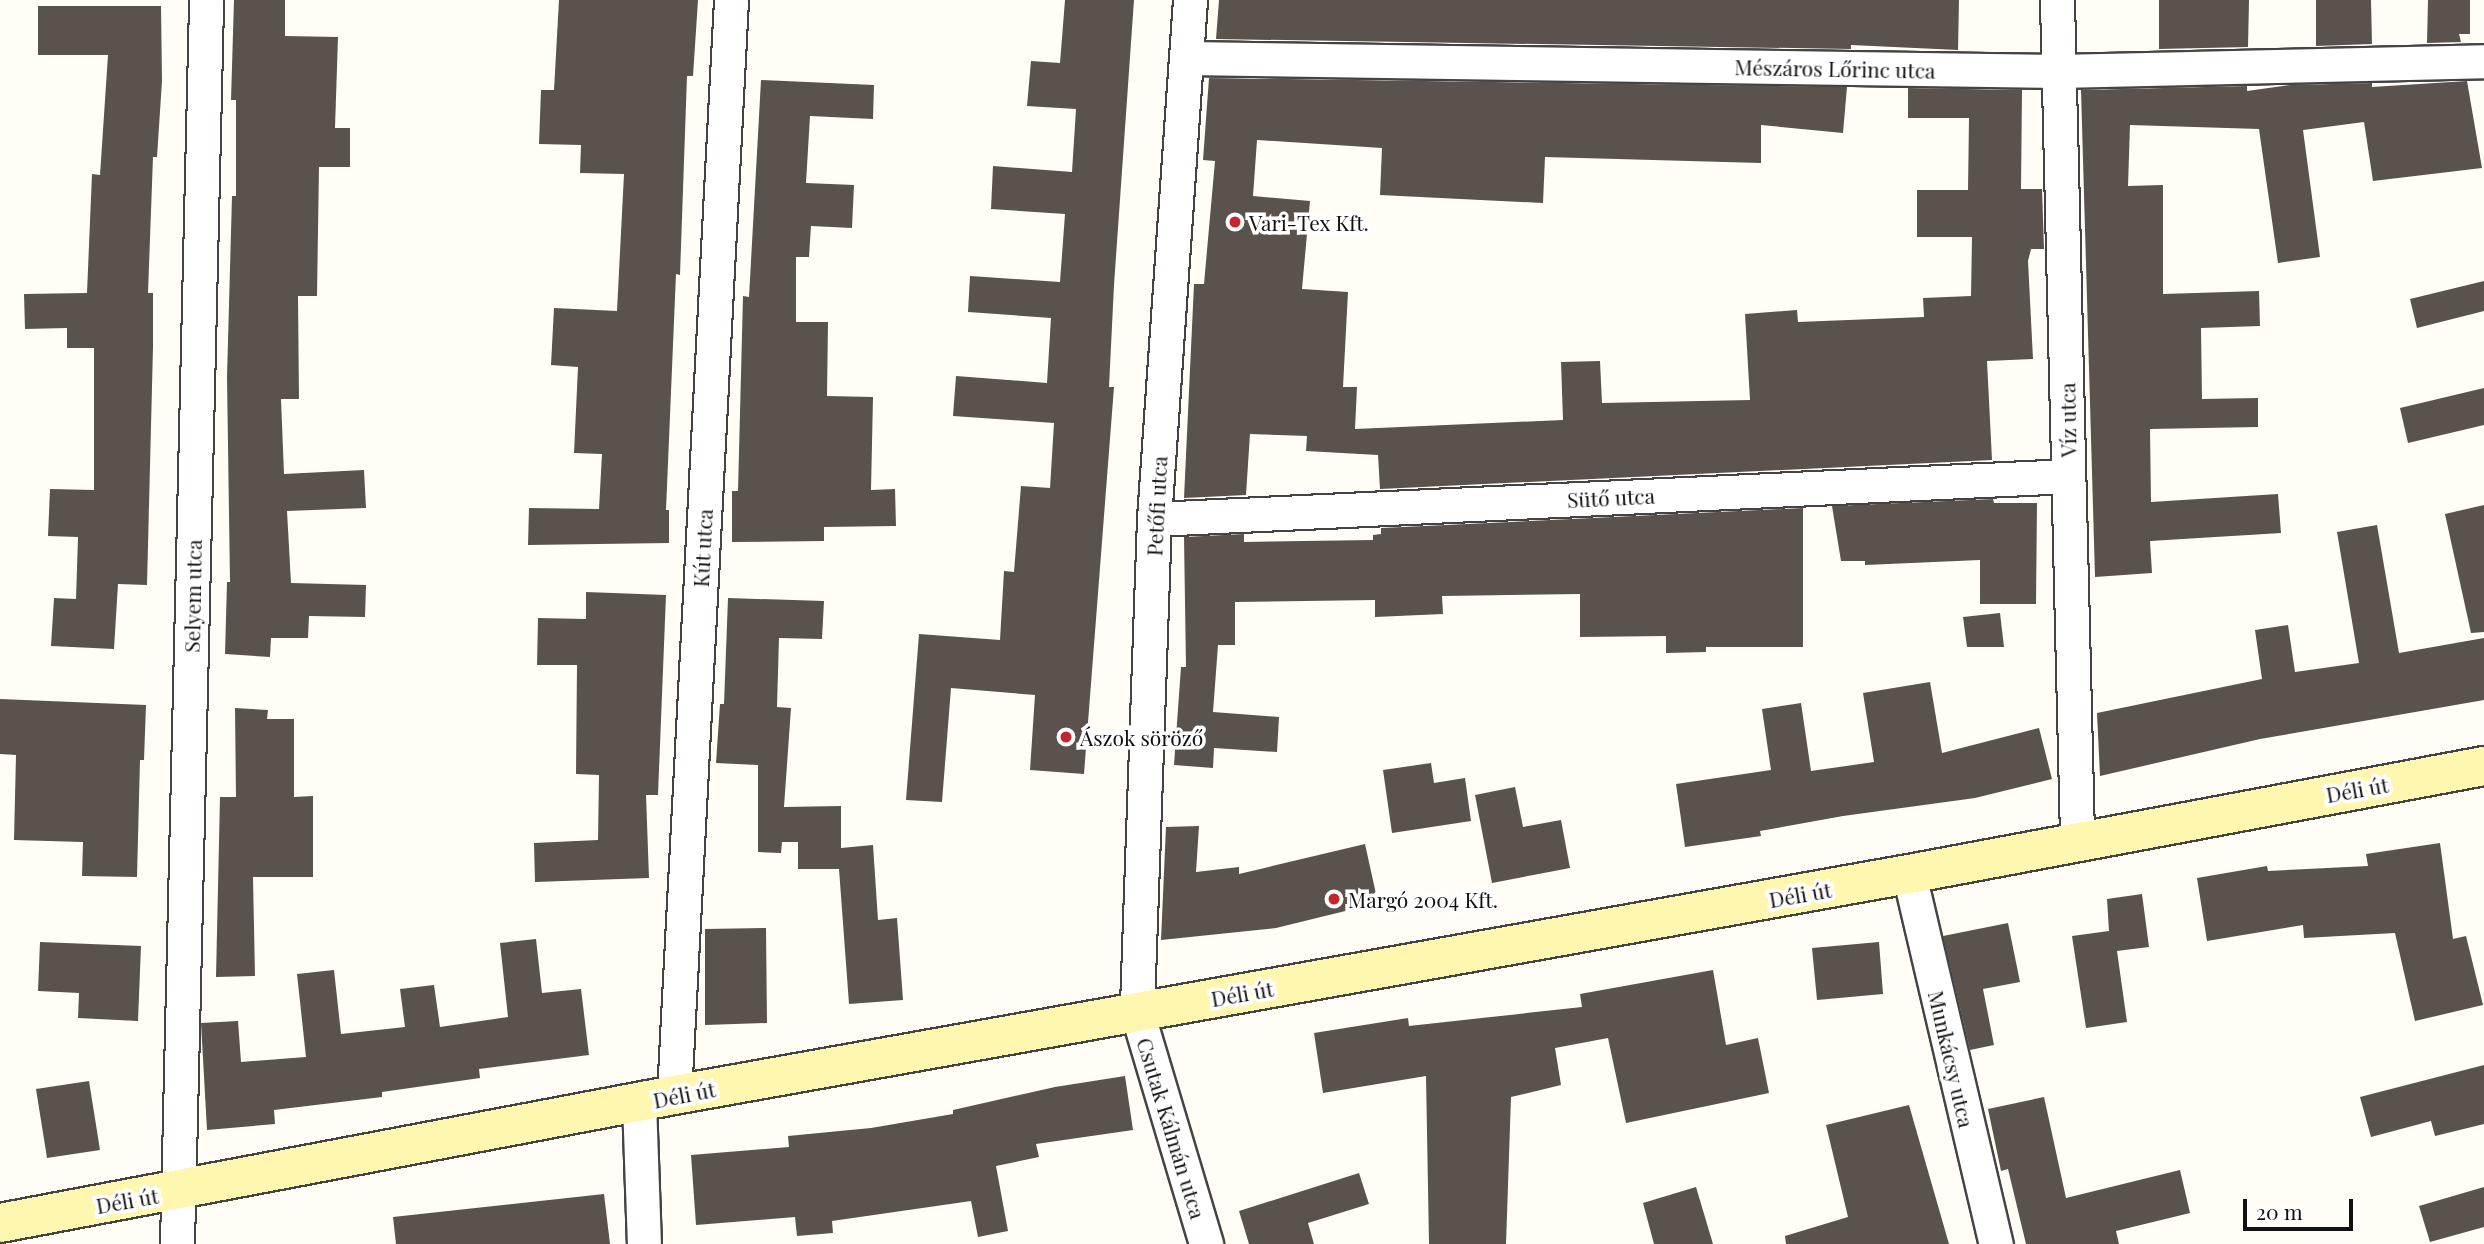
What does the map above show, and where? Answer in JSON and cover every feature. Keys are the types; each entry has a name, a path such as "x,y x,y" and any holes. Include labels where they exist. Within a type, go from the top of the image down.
{"street":[{"name":"Selyem utca","path":"177,1244 206,0"},
{"name":"Kút utca","path":"644,1244 657,1099 731,0"},
{"name":"Petőfi utca","path":"1137,1012 1154,519 1190,0"},
{"name":"Víz utca","path":"2057,0 2077,839"},
{"name":"Mészáros Lőrinc utca","path":"1187,58 2058,71 2484,61"},
{"name":"Sütő utca","path":"1154,519 2068,476"},
{"name":"Déli út","path":"0,1223 657,1099 1909,874 2077,839 2483,770"},
{"name":"Munkácsy utca","path":"1909,874 1996,1244"},
{"name":"Csutak Kálmán utca","path":"1137,1012 1206,1244"}],"building":[{"path":"234,0 285,0 285,36 338,37 335,128 350,128 350,167 319,167 317,296 298,296 299,399 281,399 284,474 364,470 366,508 287,511 291,583 366,585 365,617 309,616 308,638 271,638 270,657 225,654 227,582 230,582 227,377 232,196 236,196 236,100 231,100"},
{"path":"559,0 698,0 693,76 687,76 680,275 676,274 666,510 669,510 669,543 528,545 529,508 599,509 602,454 574,453 578,367 551,365 554,308 617,311 624,174 580,173 581,145 539,144 541,90 554,90"},
{"path":"1065,0 1134,0 1114,285 1109,387 1114,387 1084,774 1030,770 1035,695 951,688 942,802 906,800 919,634 1000,640 1004,571 1014,572 1021,486 1050,488 1054,423 953,416 956,376 1047,383 1051,318 968,312 970,276 1060,282 1065,214 991,209 993,166 1072,172 1076,109 1027,106 1031,61 1060,63"},
{"path":"1219,0 1959,0 1958,50 1851,45 1851,49 1216,39"},
{"path":"2159,0 2249,0 2248,47 2159,49"},
{"path":"2316,0 2371,0 2372,44 2316,46"},
{"path":"2428,0 2470,0 2470,34 2459,34 2461,42 2427,43"},
{"path":"38,6 161,6 162,81 157,157 153,157 148,293 153,293 153,347 147,585 118,584 114,649 51,646 54,598 76,599 78,537 48,536 50,489 94,490 94,348 67,348 67,328 25,329 24,294 87,293 92,174 100,175 108,55 38,55"},
{"path":"1209,78 1847,87 1843,133 1761,125 1761,163 1545,157 1543,203 1380,195 1382,148 1257,140 1253,196 1310,201 1302,289 1348,292 1343,387 1357,387 1355,429 1563,420 1561,362 1600,361 1602,403 1750,400 1745,314 1797,310 1798,322 1924,317 1923,298 1971,296 1972,237 1917,237 1917,190 1968,190 1969,118 1908,118 1908,88 2022,90 2021,189 2042,189 2044,249 2031,249 2028,261 2033,359 1987,361 1992,460 1380,489 1378,455 1306,451 1307,436 1250,434 1246,495 1184,498 1194,284 1204,284 1215,161 1203,160"},
{"path":"761,80 874,85 873,119 810,116 806,183 854,185 852,228 811,226 809,257 796,257 796,322 828,322 827,396 873,397 871,490 895,489 896,526 824,527 824,541 732,542 732,491 738,491 743,296 749,297"},
{"path":"2467,81 2482,168 2373,181 2364,122 2303,130 2320,257 2278,263 2259,129 2130,125 2128,186 2163,185 2163,294 2259,291 2260,326 2201,328 2202,399 2258,398 2258,427 2150,429 2151,502 2278,494 2281,533 2150,541 2152,573 2095,577 2081,90 2247,86 2247,91 2290,85 2372,83 2372,87"},
{"path":"2484,281 2484,311 2417,328 2410,299"},
{"path":"2484,388 2484,425 2408,443 2400,408"},
{"path":"1993,499 1994,503 2037,503 2036,604 1980,604 1980,560 1865,565 1865,561 1841,561 1832,506"},
{"path":"2484,505 2484,632 2471,633 2445,514"},
{"path":"1803,508 1803,647 1706,647 1706,652 1666,653 1666,636 1580,637 1580,594 1442,596 1443,614 1375,617 1375,600 1235,602 1235,645 1218,645 1213,712 1279,717 1277,752 1214,748 1213,768 1174,765 1181,667 1186,667 1184,537 1244,534 1244,542 1373,540 1373,535 1381,534 1381,528"},
{"path":"2377,525 2399,653 2484,638 2484,700 2260,739 2100,776 2097,713 2262,679 2255,630 2288,625 2295,672 2359,663 2337,532"},
{"path":"586,592 666,595 658,795 646,795 649,878 535,882 534,843 598,840 599,775 576,774 577,665 537,665 538,618 586,619"},
{"path":"728,598 824,601 822,639 779,638 777,707 791,708 784,807 841,806 841,848 873,845 878,920 897,918 903,1000 849,1004 839,869 798,869 798,842 782,842 781,853 758,852 758,765 716,763 720,704 724,704"},
{"path":"2000,613 2004,647 1967,647 1963,617"},
{"path":"1930,682 1942,753 2039,728 2052,779 1975,798 1843,816 1760,831 1761,836 1685,847 1676,784 1771,770 1762,709 1801,703 1811,771 1874,762 1863,693"},
{"path":"0,699 146,705 144,760 140,760 137,877 82,876 83,842 14,840 16,755 0,754"},
{"path":"235,708 268,710 267,719 294,719 294,797 313,796 313,877 253,877 255,976 216,977 220,797 236,797"},
{"path":"1431,763 1434,783 1465,778 1471,821 1392,833 1383,770"},
{"path":"1515,787 1523,827 1561,820 1570,868 1492,883 1475,795"},
{"path":"1199,826 1196,872 1239,867 1239,874 1365,844 1378,903 1276,928 1161,940 1166,827"},
{"path":"2440,843 2453,939 2466,936 2483,1005 2415,1021 2395,933 2304,938 2303,925 2207,941 2197,878 2267,866 2268,871 2368,866 2366,854"},
{"path":"2142,894 2149,947 2117,951 2127,1022 2086,1028 2072,936 2109,931 2107,899"},
{"path":"2008,923 2020,982 1983,989 1994,1045 1970,1050 1943,936"},
{"path":"766,928 767,1023 705,1025 705,929"},
{"path":"536,939 542,993 581,989 589,1055 479,1069 480,1078 382,1092 382,1097 274,1110 275,1124 207,1130 201,1023 238,1021 241,1062 306,1057 297,974 334,970 341,1034 405,1027 400,989 434,985 440,1027 508,1017 500,943"},
{"path":"40,942 141,946 138,1021 78,1018 79,993 38,991"},
{"path":"1879,942 1883,994 1817,1000 1812,948"},
{"path":"1713,970 1726,1045 1758,1038 1769,1093 1626,1123 1608,1038 1555,1048 1561,1085 1511,1097 1506,1244 1429,1244 1426,1076 1323,1093 1314,1033 1408,1018 1409,1026 1582,1007 1580,994"},
{"path":"2484,1065 2484,1124 2435,1136 2431,1121 2371,1137 2360,1097"},
{"path":"1125,1076 1133,1130 1036,1144 1039,1157 996,1166 1008,1231 978,1237 971,1201 832,1221 833,1233 797,1236 795,1217 696,1225 691,1155 789,1147 788,1136 871,1128 953,1114 953,1110 1055,1087"},
{"path":"89,1081 100,1150 47,1158 36,1089"},
{"path":"2044,1097 2066,1198 2180,1170 2190,1213 2116,1231 2119,1244 2026,1244 2008,1169 2001,1171 1988,1109"},
{"path":"1909,1105 1949,1244 1786,1244 1785,1236 1848,1217 1826,1125"},
{"path":"1359,1173 1369,1204 1308,1223 1314,1244 1249,1244 1239,1211"},
{"path":"1696,1187 1713,1244 1654,1244 1643,1203"},
{"path":"2484,1187 2484,1227 2430,1242 2419,1206"},
{"path":"604,1194 610,1244 396,1244 393,1217"}],"place":[{"name":"Vari-Tex Kft.","path":"1235,222"},
{"name":"Ászok söröző","path":"1066,737"},
{"name":"Margó 2004 Kft.","path":"1334,899"}]}
